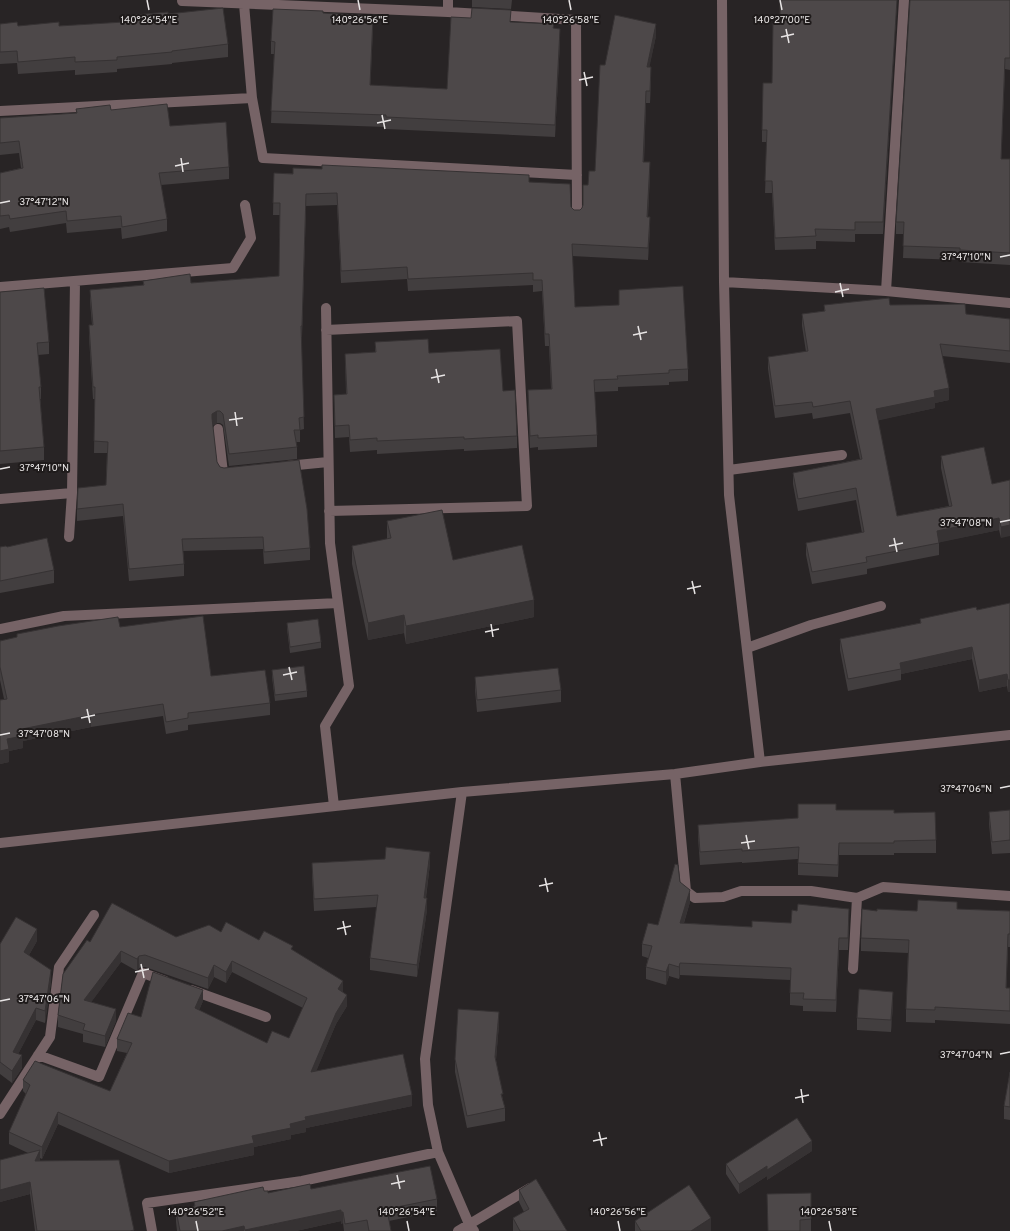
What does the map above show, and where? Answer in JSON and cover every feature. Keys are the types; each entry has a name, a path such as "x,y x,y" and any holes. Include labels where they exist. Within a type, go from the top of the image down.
{"street":[{"path":"448,0 448,12"},
{"path":"722,0 724,282 729,495 760,762"},
{"path":"886,291 904,0"},
{"path":"182,1 448,12 576,20 578,216"},
{"path":"244,4 252,98 263,158 577,175"},
{"path":"0,111 252,98"},
{"path":"0,287 233,268 251,238 245,205"},
{"path":"69,537 72,493 75,281"},
{"path":"724,282 886,291 1010,301"},
{"path":"326,308 330,543 349,686 325,726 334,806"},
{"path":"326,330 517,321 527,506 329,511"},
{"path":"218,429 223,473 238,471"},
{"path":"729,470 842,454"},
{"path":"275,467 328,462"},
{"path":"0,499 72,493"},
{"path":"0,629 64,616 338,603"},
{"path":"746,648 811,625 881,606"},
{"path":"0,843 462,792 675,774 760,762 1010,735"},
{"path":"675,774 686,891 695,898 724,897 741,891 811,891 857,898 883,887 1010,896"},
{"path":"462,792 426,1059 428,1105 438,1152 471,1227"},
{"path":"852,969 857,898"},
{"path":"0,1114 50,1037 59,967 94,915"},
{"path":"38,1055 99,1078 143,973 266,1017"},
{"path":"152,1231 147,1203 302,1181 438,1152"},
{"path":"458,1231 471,1227 533,1186"}],"building":[{"path":"780,0 897,0 883,222 855,222 855,230 815,229 816,236 775,238 772,181 765,181 767,130 762,130 763,83 772,83 773,23 780,23"},
{"path":"910,0 1010,0 1010,58 1005,58 1001,159 1010,159 1010,253 960,250 960,248 903,246 904,222 896,222"},
{"path":"223,8 228,44 172,52 117,57 117,60 75,62 75,57 18,62 17,51 0,52 0,24 17,22 18,26 59,22 59,26 124,22 124,16 168,12 168,14"},
{"path":"472,8 511,10 510,22 554,24 553,28 560,29 555,125 386,117 386,115 271,111 275,42 271,41 273,9 323,11 323,13 373,16 370,85 447,89 451,17 471,18"},
{"path":"615,15 656,24 647,67 651,67 650,91 646,91 643,162 650,162 647,217 650,217 648,248 572,244 575,307 619,305 619,290 683,286 688,369 669,370 669,373 617,376 618,379 594,380 597,435 538,438 538,435 530,436 528,390 552,389 549,334 545,334 542,280 533,280 533,273 408,279 407,267 341,271 337,193 306,194 301,326 304,417 299,418 300,430 294,430 297,447 229,454 223,414 220,411 217,411 212,414 212,418 217,462 220,467 224,468 299,460 307,509 310,548 264,552 263,537 182,539 184,564 129,569 123,504 77,509 78,488 106,485 108,442 94,441 95,387 93,387 89,325 93,325 90,290 144,285 143,281 190,274 191,283 279,276 280,203 273,203 274,173 293,174 293,168 322,169 322,165 529,175 529,182 570,184 571,207 574,210 580,210 583,205 583,185 588,185 589,171 595,171 600,65 605,65"},
{"path":"167,104 170,126 226,122 229,167 159,173 167,219 122,227 121,216 67,221 66,211 10,219 9,215 0,216 0,173 23,168 19,141 0,143 0,118 77,113 76,109 110,105 111,110"},
{"path":"44,288 49,342 37,343 44,447 0,451 0,292"},
{"path":"889,298 890,305 965,304 966,314 1010,319 1010,351 940,344 949,388 934,391 935,397 876,409 897,516 952,506 941,456 984,447 992,484 1010,480 1010,525 1001,527 999,518 937,531 939,543 866,557 867,562 812,572 806,543 864,532 856,488 798,499 793,473 862,459 850,401 813,407 812,402 775,406 768,357 808,351 802,314 825,311 824,305"},
{"path":"428,339 429,353 500,349 503,391 515,390 517,436 464,439 464,437 377,441 377,438 350,440 349,425 335,426 334,395 347,394 345,354 376,352 375,342"},
{"path":"442,510 453,560 522,545 534,600 406,626 404,615 368,623 352,546 391,538 387,521"},
{"path":"47,538 54,570 0,581 0,547 7,547"},
{"path":"1010,603 1010,680 1008,680 1007,674 979,680 972,647 900,663 901,669 848,679 840,639 921,623 920,619 976,607 977,610"},
{"path":"203,616 211,676 265,670 270,703 188,713 188,718 166,722 163,704 91,715 22,729 23,736 7,739 9,749 0,751 0,700 7,699 0,667 0,641 17,637 17,634 118,617 120,627"},
{"path":"318,619 321,642 290,647 287,623"},
{"path":"304,666 307,691 275,695 272,670"},
{"path":"558,668 561,690 477,700 475,677"},
{"path":"798,804 836,804 836,810 894,810 894,813 935,812 936,840 894,841 894,843 839,843 838,865 798,863 799,847 700,852 698,825 798,818"},
{"path":"1010,810 1010,840 992,842 989,812"},
{"path":"386,847 430,852 424,898 427,898 417,965 370,958 378,895 314,899 312,863 385,859"},
{"path":"675,864 678,865 680,882 690,890 680,923 752,927 752,921 791,923 792,910 797,911 798,904 849,909 848,938 839,938 836,1000 803,999 804,993 790,993 791,968 680,963 679,967 669,964 666,972 646,967 652,946 642,944 648,923 658,925"},
{"path":"918,900 957,902 957,909 1010,911 1006,988 1010,988 1010,1011 935,1007 935,1010 906,1009 909,940 861,938 862,909 877,911 877,909 917,911"},
{"path":"112,903 176,937 209,925 221,932 226,922 259,940 264,931 293,946 291,949 343,981 338,989 347,995 336,1013 311,1072 403,1054 412,1095 305,1117 306,1120 290,1124 291,1128 252,1136 254,1143 169,1161 58,1112 42,1147 9,1132 30,1085 23,1080 35,1061 110,1091 132,1043 117,1039 128,1013 141,1017 153,972 203,990 195,1008 267,1043 272,1031 289,1038 307,998 232,961 226,972 214,965 208,978 145,955 139,956 137,959 121,951 84,1000 116,1009 105,1036 83,1030 85,1024 58,1015 63,974 87,940 90,942"},
{"path":"16,917 37,929 24,952 51,970 45,1011 36,1008 13,1052 22,1055 12,1071 0,1062 0,944"},
{"path":"859,989 893,992 891,1020 857,1018"},
{"path":"458,1009 499,1012 495,1057 503,1094 501,1094 505,1108 467,1116 455,1059"},
{"path":"1010,1072 1010,1107 1004,1106"},
{"path":"797,1118 812,1141 767,1170 767,1166 739,1184 726,1164"},
{"path":"40,1150 35,1161 119,1160 134,1230 37,1231 30,1182 0,1190 0,1160"},
{"path":"430,1166 437,1199 387,1209 391,1231 369,1231 367,1220 345,1224 343,1212 341,1212 341,1210 245,1230 244,1226 222,1231 180,1231 176,1210 195,1206 194,1202 263,1187 264,1191 268,1191 268,1193 310,1184 311,1189"},
{"path":"536,1179 567,1231 520,1231 513,1218 529,1209 519,1190"},
{"path":"689,1185 711,1218 691,1231 641,1231 635,1221"},
{"path":"811,1193 811,1219 800,1220 800,1231 768,1231 767,1194"}]}
